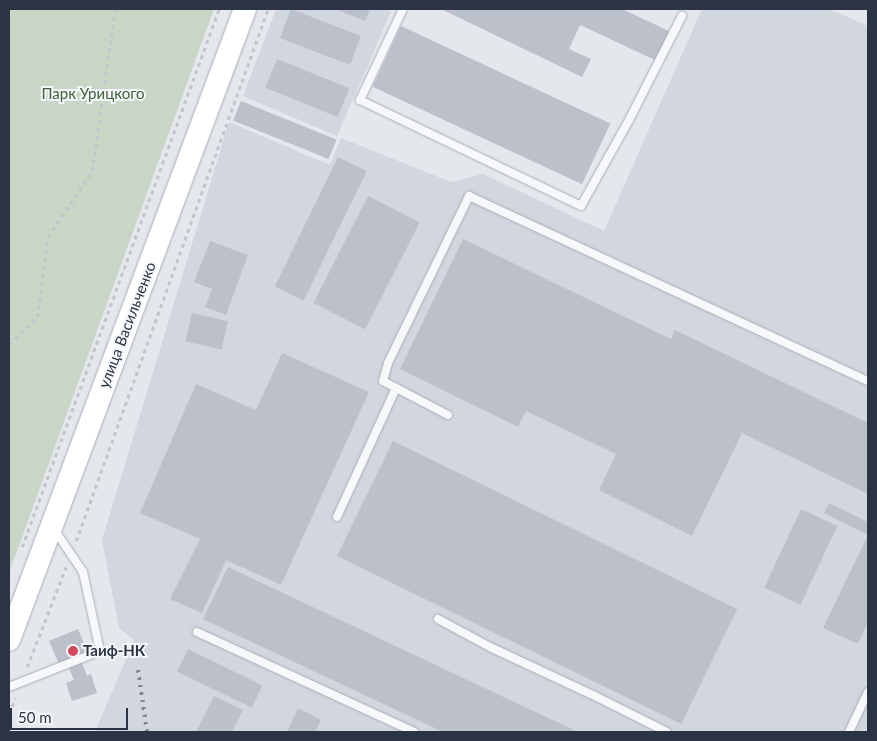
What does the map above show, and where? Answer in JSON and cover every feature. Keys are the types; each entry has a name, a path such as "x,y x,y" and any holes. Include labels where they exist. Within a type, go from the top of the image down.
{"main road":[{"name":"улица Васильченко","path":"9,640 246,9"}],"lane":[{"path":"403,9 360,100 581,206 629,120 682,16"},
{"path":"448,415 383,381 388,363 469,196 868,381"},
{"path":"337,517 396,388"},
{"path":"9,687 100,651 83,572 52,526"},
{"path":"438,619 490,647 667,732"},
{"path":"197,632 414,732"},
{"path":"849,732 868,692"}],"path":[{"path":"9,345 37,317 48,236 92,171 115,9"},
{"path":"19,555 219,9"},
{"path":"9,714 139,370 207,174 268,9"}],"shaded area":[{"path":"276,9 386,9 391,12 337,136 243,96"},
{"path":"702,9 829,9 868,26 868,732 95,732 134,640 119,628 102,540 229,122 330,165 341,138 451,182 483,174 604,231"}],"green space":[{"name":"Парк Урицкого","path":"9,9 214,9 9,573"}],"building":[{"path":"291,9 361,36 350,65 280,38"},
{"path":"335,9 370,9 365,21"},
{"path":"441,9 622,9 669,31 655,60 580,25 569,49 591,59 582,77"},
{"path":"401,26 610,124 582,184 373,87"},
{"path":"277,59 349,88 338,117 265,88"},
{"path":"241,101 336,140 329,159 233,120"},
{"path":"338,157 367,171 304,300 275,286"},
{"path":"368,196 420,222 365,329 314,303"},
{"path":"463,239 671,339 675,330 868,423 868,494 742,433 692,536 599,490 616,454 526,411 518,427 400,369"},
{"path":"210,241 248,255 226,315 205,307 212,289 194,282"},
{"path":"192,313 228,321 222,350 185,341"},
{"path":"282,353 369,392 281,585 226,560 202,613 170,599 200,539 140,513 196,384 256,410"},
{"path":"393,441 737,609 681,724 337,556"},
{"path":"829,503 868,522 868,535 824,513"},
{"path":"801,509 837,526 800,605 764,588"},
{"path":"868,535 868,622 858,644 823,628"},
{"path":"228,567 578,732 443,732 203,619"},
{"path":"78,629 90,657 81,660 87,676 91,674 97,693 72,701 66,683 74,680 68,666 61,669 49,641"},
{"path":"188,649 263,685 252,708 177,671"},
{"path":"214,696 243,710 232,732 196,732"},
{"path":"298,708 321,720 315,732 287,732"}],"railway":[{"path":"138,670 147,732"}],"place":[{"name":"Таиф-НК","path":"73,651"}]}
